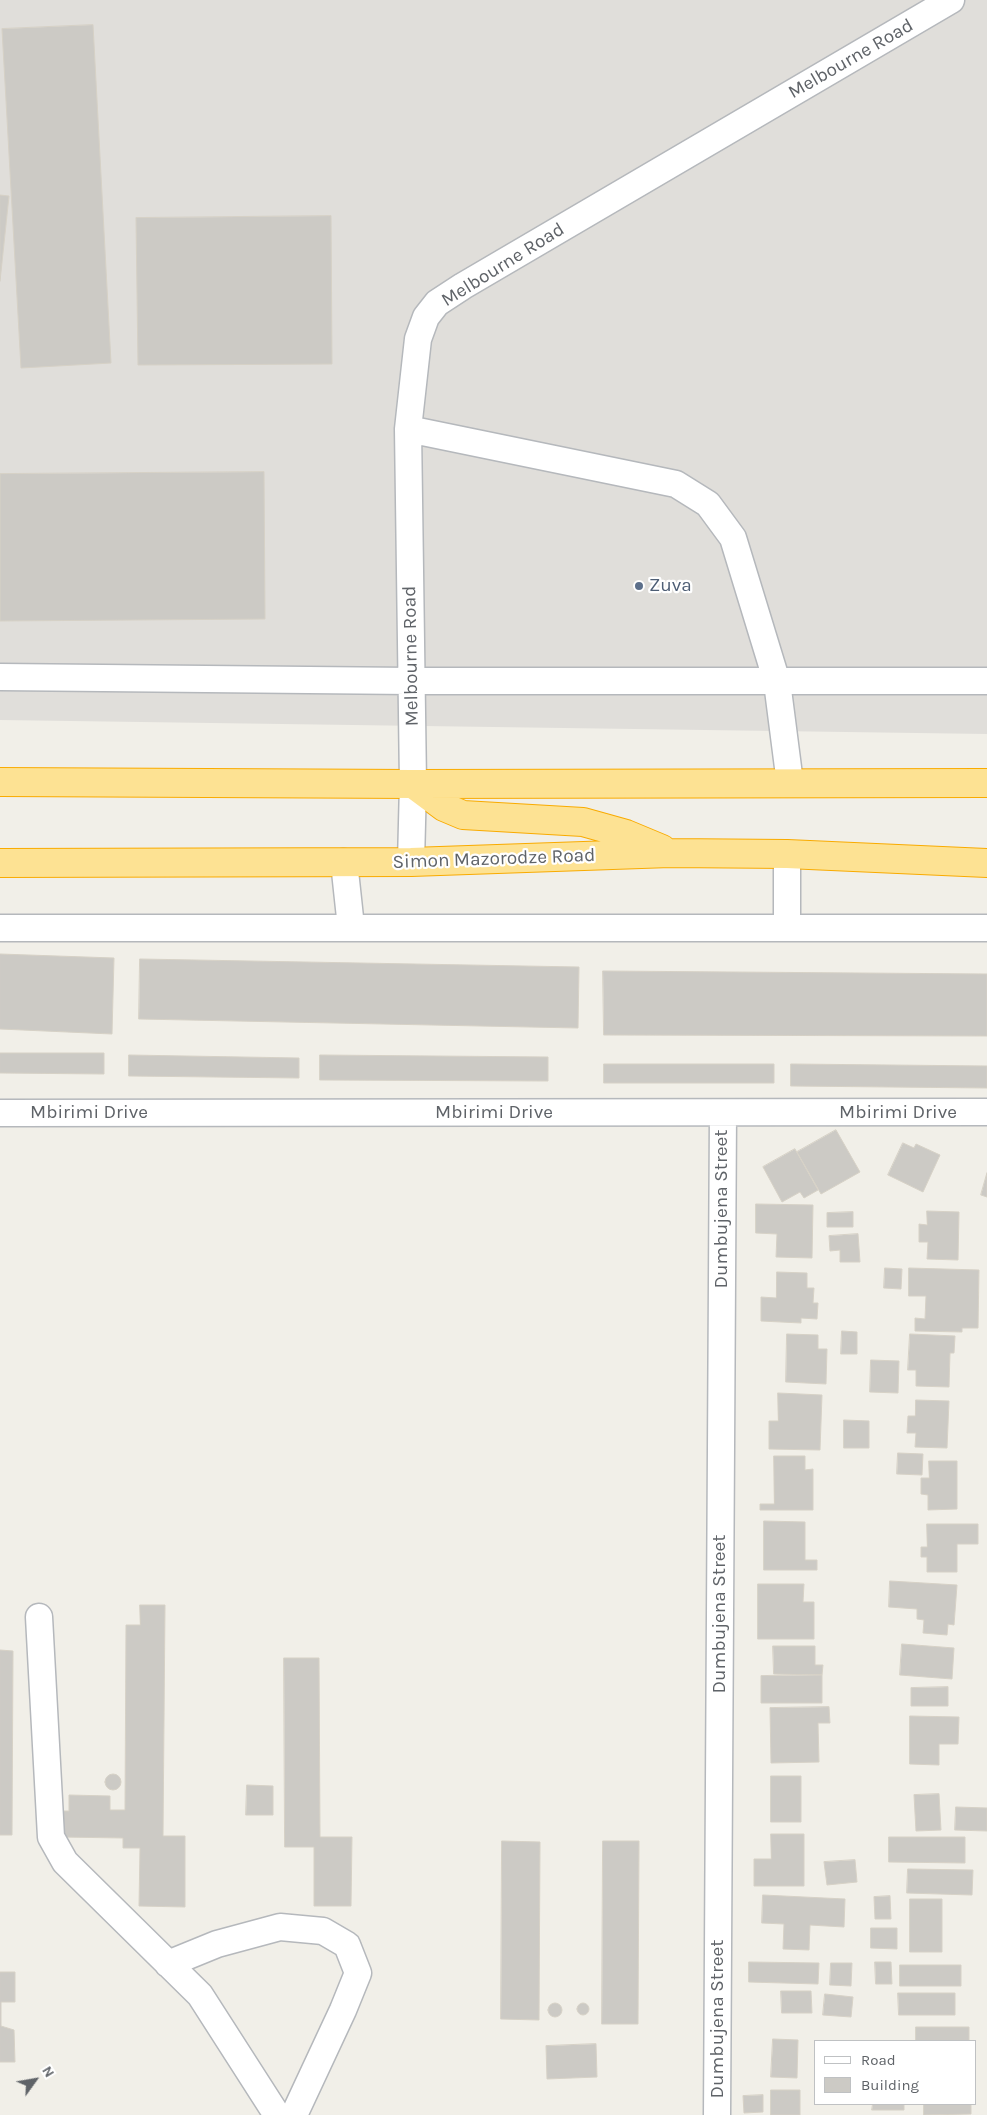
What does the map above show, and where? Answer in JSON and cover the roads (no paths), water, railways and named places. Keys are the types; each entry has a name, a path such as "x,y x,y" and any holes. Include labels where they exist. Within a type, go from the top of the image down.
{"highway":[{"path":"0,782 413,784 987,783"},
{"path":"413,784 444,807 463,815 583,822 626,834 670,853"},
{"name":"Simon Mazorodze Road","path":"0,863 410,862 670,853 787,854 987,862"}],"street":[{"name":"Melbourne Road","path":"410,862 413,784 408,429 418,339 426,317 438,303 462,286 951,0"},
{"path":"408,429 676,484 708,504 733,538 777,682 790,783"},
{"path":"0,677 411,681 987,681"},
{"path":"787,854 787,926"},
{"path":"344,862 351,927"},
{"path":"0,928 787,926 987,928"},
{"name":"Mbirimi Drive","path":"0,1113 987,1112"},
{"name":"Dumbujena Street","path":"717,2115 723,1113"},
{"path":"39,1617 51,1837 65,1862 200,1995 277,2115"},
{"path":"168,1964 217,1944 280,1927 323,1931 347,1945 358,1973 343,2010 294,2115"}],"place":[{"name":"Zuva","path":"639,586"}]}
